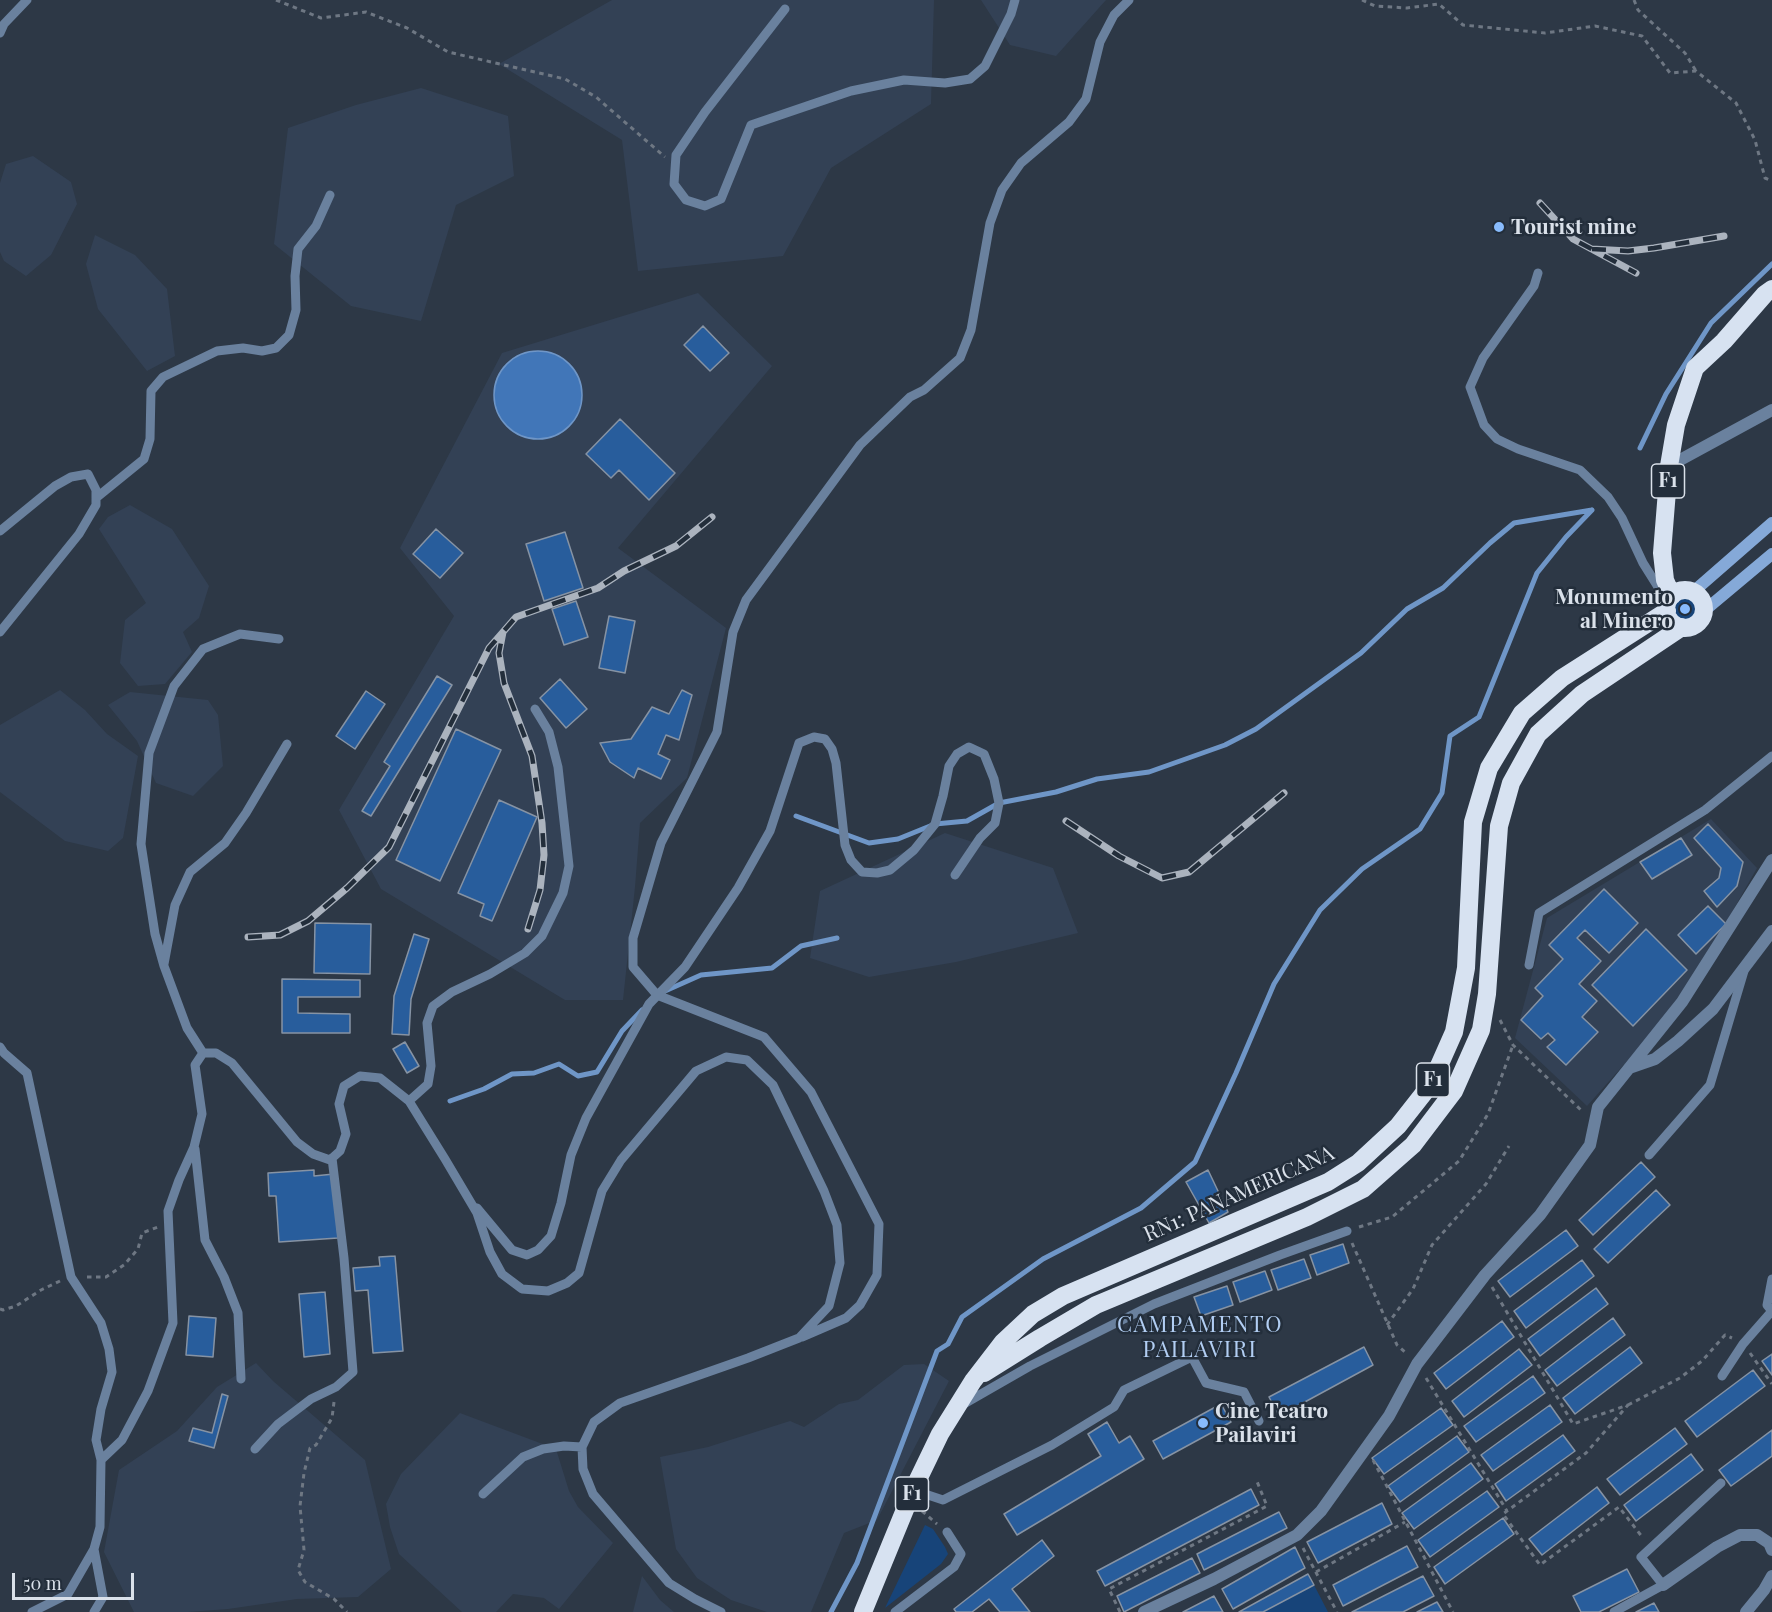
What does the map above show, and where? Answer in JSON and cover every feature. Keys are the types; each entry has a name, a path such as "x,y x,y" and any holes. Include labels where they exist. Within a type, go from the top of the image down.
{"highway":[{"name":"F1","path":"1669,603 1662,553 1669,466 1676,425 1695,368 1724,341 1772,289"},
{"path":"1682,590 1693,592 1701,600 1704,610 1697,624 1682,627 1671,622 1669,603 1682,590"},
{"name":"RN1: PANAMERICANA","path":"862,1612 911,1495 940,1434 973,1381 1003,1342 1033,1314 1063,1296 1328,1182 1358,1163 1398,1126 1431,1084 1454,1032 1466,968 1473,822 1490,768 1522,713 1562,678 1669,603"},
{"name":"RN1: PANAMERICANA","path":"973,1381 1096,1305 1307,1217 1363,1189 1413,1145 1454,1091 1481,1030 1487,994 1499,826 1511,783 1539,734 1582,694 1682,627"}],"main road":[{"path":"1693,592 1772,523"},
{"path":"1704,610 1772,554"}],"street":[{"path":"1669,466 1772,410"},
{"path":"1144,1612 1214,1579 1297,1535 1321,1511 1389,1416 1417,1364 1485,1275 1546,1206 1590,1145 1598,1107 1682,1002 1772,860"},
{"path":"1629,1068 1655,1059 1713,1009 1772,931"},
{"path":"1663,1585 1717,1547 1740,1535 1757,1535 1768,1543 1772,1550"},
{"path":"1746,1612 1772,1576"}],"lane":[{"path":"0,33 4,24 27,0"},
{"path":"786,9 705,112 676,155 674,184 686,200 705,206 721,199 751,125 862,88 904,80 945,83 970,79 985,66 1011,14 1015,0"},
{"path":"721,1612 669,1583 593,1494 583,1468 582,1447 594,1422 620,1403 748,1358 846,1318 860,1305 877,1275 879,1224 811,1092 764,1037 657,995 633,967 633,938 661,843 717,732 733,632 746,600 860,445 910,397 924,390 960,358 971,330 990,224 1002,190 1021,163 1069,122 1086,99 1101,42 1114,15 1130,0"},
{"path":"96,498 144,459 150,439 151,391 163,377 217,351 243,348 262,351 276,348 289,335 296,310 295,276 298,249 316,226 330,195"},
{"path":"1538,273 1534,286 1483,358 1470,387 1484,425 1497,439 1518,449 1580,470 1608,497 1622,518 1643,563 1669,603"},
{"path":"0,531 55,486 71,477 88,474 96,490 96,506 79,534 0,632"},
{"path":"203,1053 187,1028 164,966 145,882 141,844 149,753 174,686 203,649 240,634 279,639"},
{"path":"409,1101 428,1084 431,1066 427,1023 433,1006 452,992 490,974 525,953 542,936 563,893 569,866 558,767 549,732 535,709"},
{"path":"468,1197 512,1250 527,1255 538,1250 551,1236 571,1155 586,1118 649,1004 685,967 738,888 770,831 800,744 814,737 825,739 832,749 845,845 851,860 862,872 877,873 890,870 914,850 935,824 949,766 957,754 969,747 984,754 994,779 999,803 995,822 980,838 955,876"},
{"path":"164,966 175,904 190,872 225,843 246,813 287,744"},
{"path":"1529,964 1539,913 1705,810 1772,756"},
{"path":"1649,1155 1710,1085 1745,966"},
{"path":"0,1047 27,1073 71,1277 101,1323 109,1349 112,1372 101,1409 96,1440 101,1460 100,1527 94,1549 68,1594 32,1612"},
{"path":"203,1053 216,1053 232,1063 297,1142 313,1154 330,1160 340,1151 346,1134 339,1104 344,1086 360,1076 380,1078 409,1101 477,1213 489,1252 502,1274 522,1289 548,1291 567,1283 579,1273 602,1191 621,1160 696,1071 726,1057 747,1060 773,1085 824,1191 837,1225 840,1263 829,1306 799,1338"},
{"path":"101,1460 122,1440 143,1401 173,1323 168,1211 194,1147 202,1114 195,1065 203,1053"},
{"path":"194,1147 205,1240 224,1276 238,1313 241,1378"},
{"path":"255,1449 278,1424 311,1399 336,1387 353,1372 344,1258 332,1158"},
{"path":"955,1409 1030,1366 1154,1304 1347,1231"},
{"path":"1722,1376 1743,1344 1772,1311 1767,1305 1772,1279"},
{"path":"911,1495 942,1500 1052,1445 1114,1407 1124,1390 1192,1357 1206,1383 1244,1392 1259,1421"},
{"path":"483,1494 523,1457 543,1449 564,1446 582,1447"},
{"path":"1614,1612 1663,1585 1641,1557 1721,1483"},
{"path":"895,1612 954,1567 961,1554 947,1532"},
{"path":"94,1549 103,1597 94,1612"}],"path":[{"path":"276,0 321,18 366,12 407,28 448,52 565,79 596,98 675,166"},
{"path":"1362,0 1375,6 1407,8 1439,4 1463,24 1545,33 1595,26 1642,36 1670,73 1696,70"},
{"path":"1634,0 1638,10 1685,53 1696,70 1736,103 1755,140 1765,178 1772,181"},
{"path":"1487,994 1513,1045 1594,1122"},
{"path":"1507,1511 1417,1364 1397,1345 1347,1231 1392,1217 1459,1161 1488,1114 1513,1045"},
{"path":"1388,1325 1413,1289 1432,1245 1486,1184 1509,1146"},
{"path":"0,1309 16,1306 41,1290 71,1277 106,1277 124,1265 138,1249 142,1233 168,1224"},
{"path":"1485,1275 1573,1424 1628,1405 1680,1378 1702,1362 1725,1335 1743,1344 1772,1384"},
{"path":"336,1387 332,1418 316,1444 310,1448 304,1473 300,1506 304,1550 298,1570 305,1582 334,1599 347,1612"},
{"path":"1628,1405 1586,1453 1503,1514 1540,1565 1619,1508 1651,1549"},
{"path":"1366,1448 1453,1612"},
{"path":"1120,1612 1109,1589 1267,1506 1256,1479"},
{"path":"911,1495 947,1532"},
{"path":"1316,1572 1405,1522"},
{"path":"1297,1535 1337,1612"}],"shaded area":[{"path":"612,0 934,0 931,104 831,168 783,256 638,271 622,140 499,64"},
{"path":"981,0 1106,0 1056,56 1010,45"},
{"path":"421,88 508,116 514,176 456,205 421,321 351,306 274,244 288,128 356,105"},
{"path":"33,156 71,182 77,204 51,255 26,276 4,261 0,252 0,183 6,164"},
{"path":"95,235 135,255 167,289 175,356 147,371 98,309 86,264"},
{"path":"698,293 772,366 618,548 726,628 687,778 640,823 623,1000 565,1000 381,889 339,810 454,616 400,548 502,353"},
{"path":"538,351 555,355 569,364 578,378 582,395 578,412 569,426 555,435 538,439 521,435 507,426 498,412 494,395 498,378 507,364 521,355"},
{"path":"130,505 172,529 209,586 199,618 183,632 192,652 165,684 138,686 120,663 125,620 146,603 99,529 108,517"},
{"path":"1685,594 1695,598 1699,608 1695,618 1685,622 1675,618 1671,608 1675,598"},
{"path":"60,690 85,710 107,734 138,756 123,838 108,851 65,841 0,792 0,725"},
{"path":"130,692 208,700 218,715 223,766 193,796 156,783 137,741 108,705"},
{"path":"1711,819 1757,868 1706,958 1653,1032 1587,1106 1515,1038 1547,918"},
{"path":"945,833 1053,868 1078,933 956,962 869,977 810,958 820,891"},
{"path":"256,1363 273,1381 365,1460 391,1569 358,1597 297,1599 188,1612 134,1612 104,1552 119,1470 177,1431 217,1387"},
{"path":"924,1364 949,1381 877,1520 844,1533 811,1612 767,1612 731,1600 697,1578 676,1549 660,1457 708,1447 790,1421 804,1427 839,1404 858,1400 904,1365"},
{"path":"460,1413 556,1449 569,1491 578,1507 613,1543 559,1609 544,1598 513,1594 496,1612 462,1612 399,1554 390,1527 386,1504 401,1474"},
{"path":"925,1525 933,1529 948,1554 941,1564 885,1608"},
{"path":"642,1576 660,1600 674,1612 633,1612"},
{"path":"1314,1585 1328,1612 1263,1612"}],"building":[{"path":"703,326 729,353 710,371 684,345"},
{"path":"620,419 675,473 649,500 619,470 611,478 586,454"},
{"path":"436,529 463,553 440,578 413,554"},
{"path":"565,532 583,588 544,601 526,544"},
{"path":"576,601 588,637 564,645 552,609"},
{"path":"609,616 635,621 625,673 599,668"},
{"path":"437,676 452,685 371,816 362,811 390,766 384,762"},
{"path":"560,679 587,709 566,728 540,698"},
{"path":"682,690 692,695 679,740 666,735 658,754 670,760 661,779 638,768 634,778 610,762 600,743 631,739 652,707 669,714"},
{"path":"366,691 385,704 355,749 336,736"},
{"path":"456,729 501,750 440,881 396,860"},
{"path":"499,800 537,817 492,921 480,916 484,904 458,893"},
{"path":"1708,824 1743,862 1737,886 1717,907 1704,891 1719,878 1721,868 1694,838"},
{"path":"1681,838 1692,855 1652,879 1640,862"},
{"path":"1604,889 1638,923 1609,953 1585,930 1577,938 1601,961 1579,984 1597,1001 1582,1017 1598,1032 1566,1065 1547,1047 1555,1040 1548,1033 1541,1039 1521,1020 1543,996 1535,988 1563,959 1549,945"},
{"path":"1708,906 1726,924 1696,954 1678,935"},
{"path":"315,923 371,924 370,974 314,973"},
{"path":"1646,929 1687,970 1633,1026 1592,985"},
{"path":"414,934 429,939 411,999 409,1035 392,1034 394,996"},
{"path":"282,979 360,980 360,997 298,997 298,1013 350,1014 350,1033 282,1033"},
{"path":"405,1042 419,1066 407,1073 393,1049"},
{"path":"1641,1162 1655,1177 1593,1235 1579,1220"},
{"path":"314,1170 314,1176 334,1174 338,1238 279,1242 276,1196 269,1196 268,1173"},
{"path":"1208,1170 1228,1212 1209,1223 1186,1182"},
{"path":"1656,1190 1670,1205 1608,1263 1594,1249"},
{"path":"1566,1230 1578,1246 1510,1297 1498,1281"},
{"path":"1343,1244 1349,1263 1317,1275 1310,1255"},
{"path":"395,1256 403,1351 373,1353 368,1290 355,1291 353,1268 380,1266 379,1257"},
{"path":"1304,1259 1311,1278 1278,1290 1271,1270"},
{"path":"1582,1260 1594,1276 1526,1328 1514,1311"},
{"path":"1265,1271 1272,1290 1240,1302 1233,1282"},
{"path":"1227,1286 1233,1305 1201,1316 1194,1297"},
{"path":"1596,1288 1608,1304 1540,1356 1528,1339"},
{"path":"325,1292 330,1354 304,1357 299,1294"},
{"path":"189,1316 216,1318 213,1357 186,1355"},
{"path":"1613,1318 1625,1335 1557,1386 1545,1370"},
{"path":"1502,1321 1514,1337 1446,1389 1434,1373"},
{"path":"1364,1347 1373,1365 1279,1416 1269,1397"},
{"path":"1630,1347 1642,1363 1575,1414 1563,1398"},
{"path":"1519,1349 1532,1365 1464,1417 1452,1401"},
{"path":"1772,1354 1772,1375 1762,1361"},
{"path":"1753,1370 1765,1386 1697,1437 1685,1421"},
{"path":"1533,1376 1545,1393 1476,1442 1464,1426"},
{"path":"222,1394 228,1396 214,1448 189,1441 193,1428 212,1433"},
{"path":"1221,1404 1231,1422 1163,1459 1153,1441"},
{"path":"1550,1405 1562,1422 1493,1471 1481,1455"},
{"path":"1441,1408 1453,1425 1384,1474 1372,1458"},
{"path":"1107,1422 1119,1443 1130,1436 1144,1459 1017,1535 1004,1514 1101,1456 1088,1434"},
{"path":"1675,1428 1687,1444 1620,1495 1607,1479"},
{"path":"1772,1430 1772,1456 1731,1486 1719,1470"},
{"path":"1563,1435 1575,1451 1506,1501 1495,1484"},
{"path":"1457,1436 1469,1452 1400,1502 1388,1486"},
{"path":"1691,1454 1703,1470 1636,1521 1624,1505"},
{"path":"1471,1463 1483,1479 1414,1529 1402,1513"},
{"path":"1597,1487 1609,1503 1542,1555 1529,1539"},
{"path":"1251,1489 1259,1505 1105,1586 1097,1571"},
{"path":"1487,1491 1499,1507 1430,1557 1418,1540"},
{"path":"1382,1503 1392,1524 1318,1563 1307,1542"},
{"path":"1279,1512 1287,1528 1204,1570 1197,1554"},
{"path":"1503,1518 1514,1534 1445,1584 1434,1567"},
{"path":"1042,1540 1054,1556 1012,1589 1030,1612 1000,1612 989,1599 972,1612 956,1612 954,1609"},
{"path":"1407,1546 1418,1567 1343,1606 1333,1585"},
{"path":"1295,1547 1305,1568 1233,1609 1222,1589"},
{"path":"1192,1558 1200,1573 1124,1612 1117,1596"},
{"path":"1627,1569 1639,1592 1599,1612 1581,1612 1573,1596"},
{"path":"1308,1574 1314,1585 1263,1612 1239,1612"},
{"path":"1423,1576 1434,1596 1403,1612 1352,1612"},
{"path":"1214,1596 1223,1612 1183,1612"},
{"path":"1437,1602 1443,1612 1417,1612"},
{"path":"1654,1603 1659,1612 1636,1612"}],"waterway":[{"path":"1640,448 1666,394 1711,323 1772,264"},
{"path":"796,816 869,843 898,839 935,824 967,821 999,803 1056,792 1097,779 1149,772 1225,745 1256,729 1361,653 1407,609 1443,588 1514,523 1592,510"},
{"path":"831,1612 857,1563 937,1351 948,1344 962,1317 1043,1259 1141,1208 1195,1162 1274,984 1320,910 1362,869 1420,829 1442,793 1450,736 1479,717 1537,573 1566,537 1592,510"},
{"path":"665,991 701,975 772,968 801,946 837,938"},
{"path":"450,1101 484,1089 512,1074 534,1073 559,1064 578,1076 597,1072 622,1031 642,1010"}],"railway":[{"path":"1540,203 1573,239 1636,273"},
{"path":"1592,249 1628,251 1724,236"},
{"path":"528,929 540,890 544,855 542,823 532,756 504,683 499,653 503,632 516,617 598,588 624,571 676,546 712,517"},
{"path":"248,937 280,935 308,921 347,888 389,847 489,648 503,632"},
{"path":"1066,821 1119,856 1162,878 1189,872 1284,793"}],"place":[{"name":"Tourist mine","path":"1499,227"},
{"name":"Monumento al Minero","path":"1685,609"},
{"name":"Cine Teatro Pailaviri","path":"1203,1423"}],"district":[{"name":"CAMPAMENTO PAILAVIRI","path":"1200,1338"}]}
